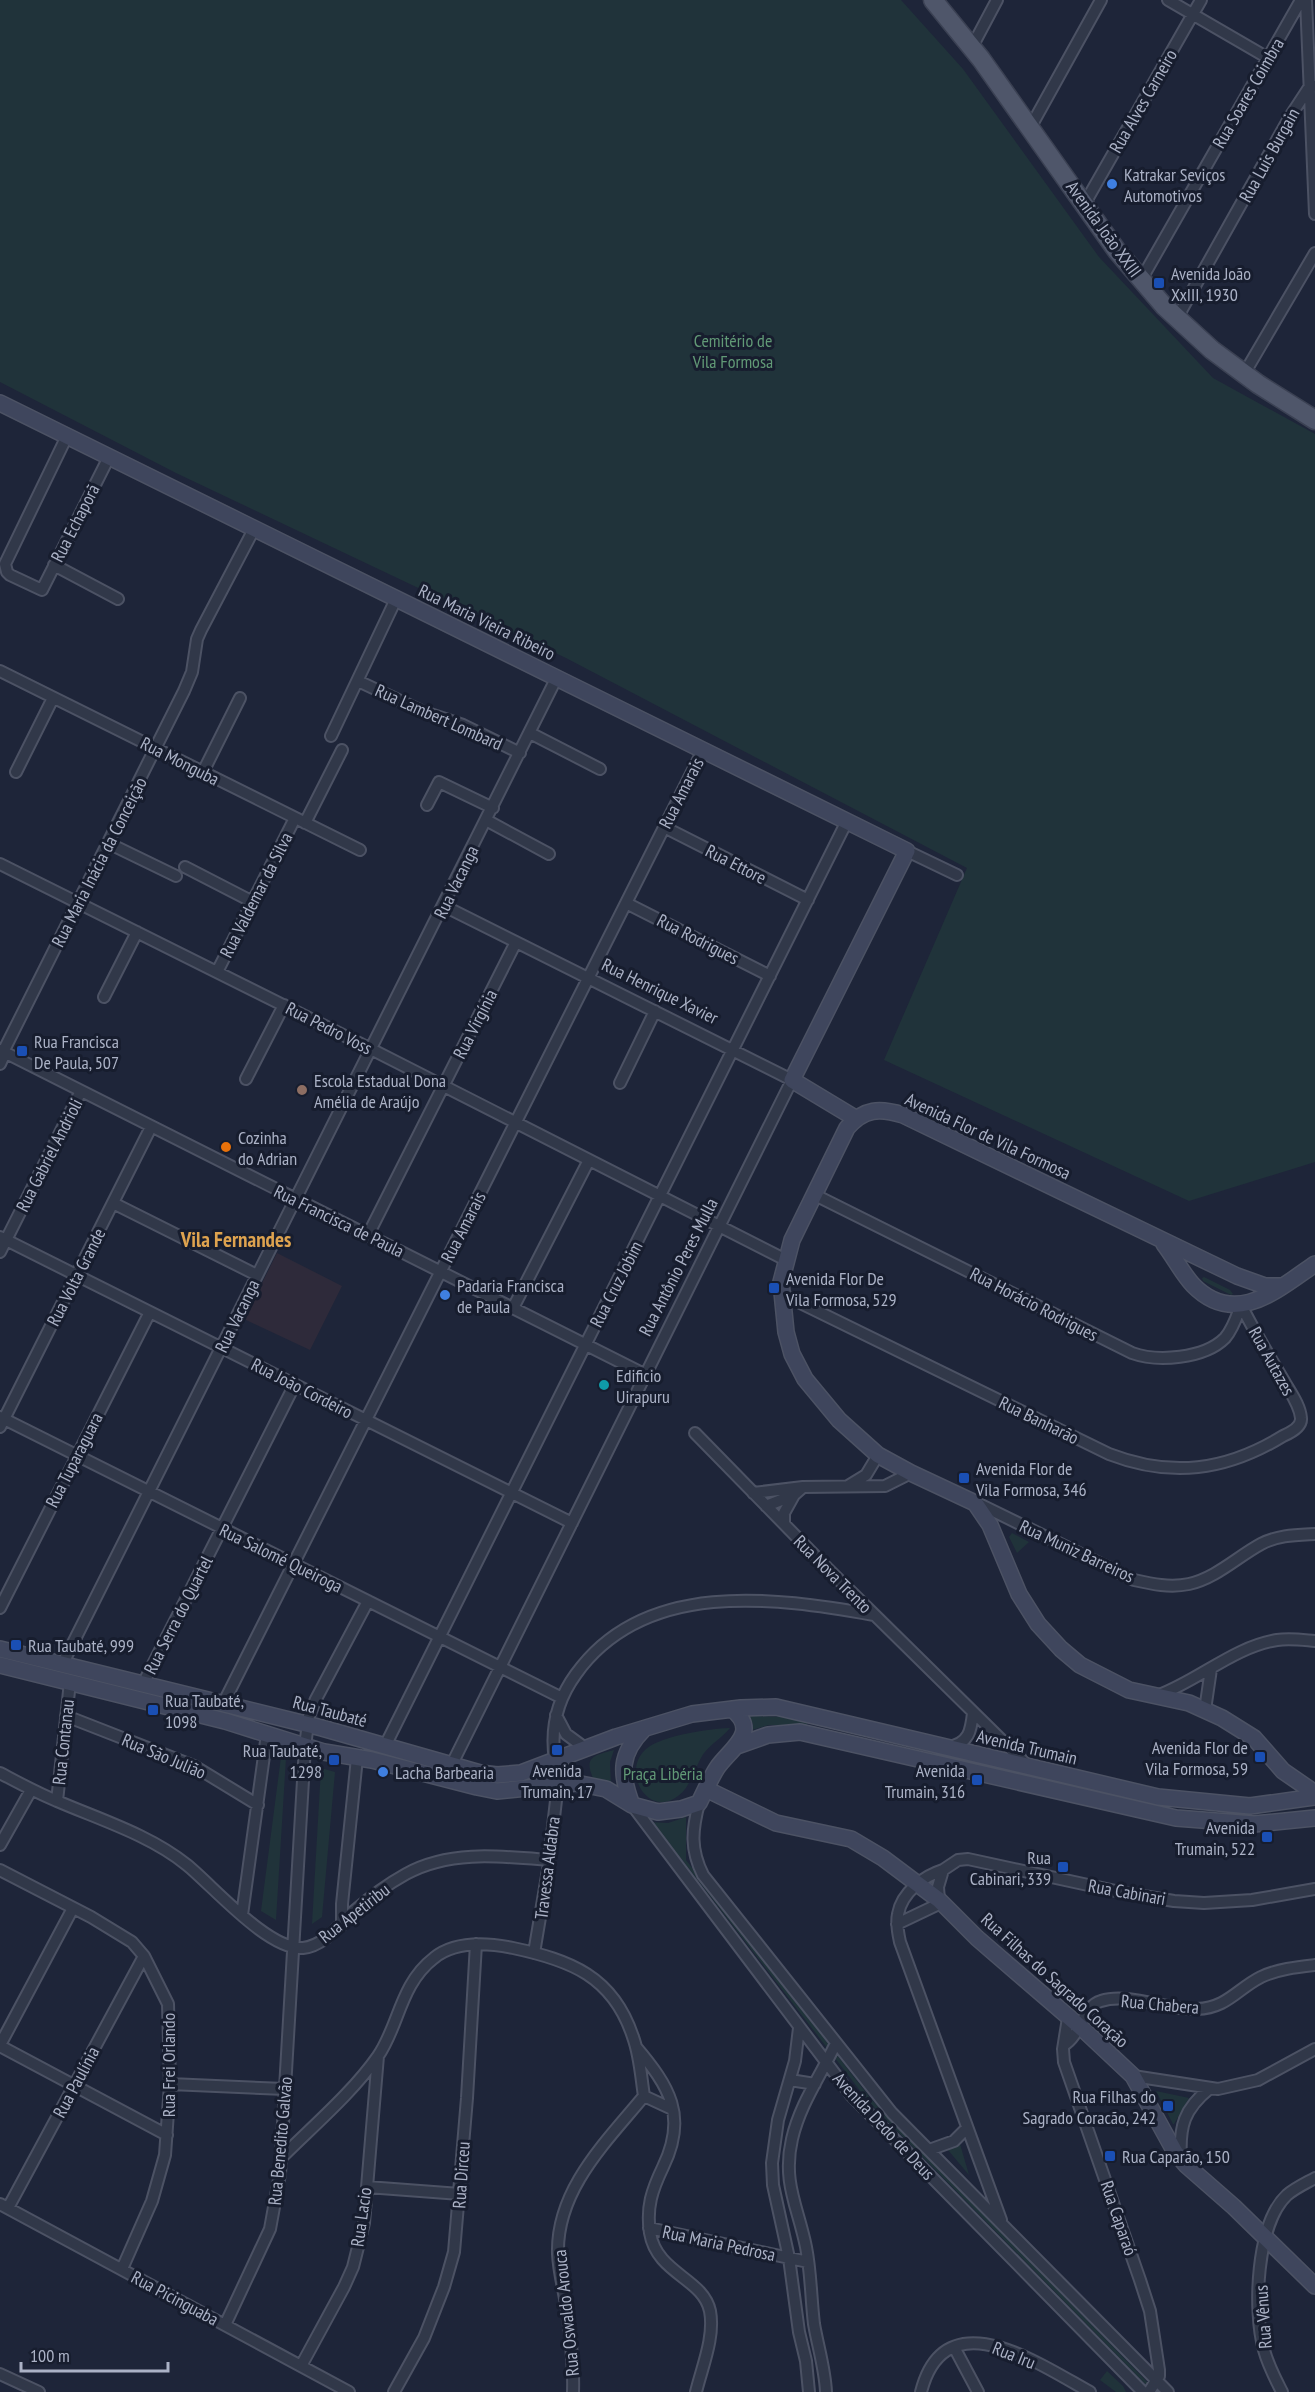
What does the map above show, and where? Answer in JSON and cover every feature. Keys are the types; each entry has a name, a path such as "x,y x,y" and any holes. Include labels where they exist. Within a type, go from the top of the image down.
{"main road":[{"name":"Avenida João XXIII","path":"933,0 972,47 1117,251 1141,280 1212,350 1244,374 1315,420"}],"street":[{"path":"972,47 997,0"},
{"path":"1030,128 1101,0"},
{"path":"1168,0 1268,58"},
{"name":"Rua Alves Carneiro","path":"1085,203 1202,0"},
{"path":"1304,0 1312,86 1315,214"},
{"name":"Rua Soares Coimbra","path":"1141,280 1268,58 1304,0"},
{"name":"Rua Luis Burgain","path":"1177,318 1291,115 1312,86"},
{"path":"1244,374 1315,253"},
{"name":"Rua Maria Vieira Ribeiro","path":"0,403 957,875"},
{"name":"Rua Echaporã","path":"67,436 5,564 10,575 42,590 109,457"},
{"name":"Rua Maria Inácia da Conceição","path":"0,1064 3,1052 156,748 192,672 197,639 201,630 254,529"},
{"path":"54,565 118,599"},
{"path":"331,736 396,599"},
{"name":"Rua Monguba","path":"0,671 360,850"},
{"name":"Rua Vacanga","path":"62,1665 557,677"},
{"name":"Rua Lambert Lombard","path":"358,681 424,712 463,725 520,753"},
{"path":"16,772 54,698"},
{"path":"203,772 240,698"},
{"path":"530,733 600,769"},
{"name":"Rua Valdemar da Silva","path":"217,972 253,902 342,750"},
{"name":"Rua Amarais","path":"223,1704 703,750"},
{"path":"427,805 439,782 493,808"},
{"path":"486,820 549,854"},
{"name":"Rua Cruz Jobim","path":"385,1746 847,821"},
{"name":"Rua Ettore","path":"664,827 808,900"},
{"path":"108,843 176,876"},
{"name":"Rua Antônio Peres Mulla","path":"452,1764 907,851"},
{"name":"Rua Pedro Voss","path":"0,864 284,1005 786,1260"},
{"path":"185,867 253,902"},
{"name":"Rua Rodrigues","path":"626,903 770,976"},
{"name":"Rua Henrique Xavier","path":"444,906 792,1080 855,1118"},
{"path":"104,997 137,932"},
{"name":"Rua Virgínia","path":"368,1235 516,942"},
{"path":"246,1079 284,1005"},
{"path":"620,1083 655,1011"},
{"name":"Rua Francisca de Paula","path":"3,1052 646,1375"},
{"name":"Rua Gabriel Andrioli","path":"0,1252 3,1238 81,1091"},
{"name":"Avenida Flor de Vila Formosa","path":"855,1118 878,1109 903,1115 1219,1268 1266,1286 1281,1286"},
{"path":"855,1118 847,1128 792,1240 786,1260 782,1282 786,1332 792,1354 805,1378 839,1420 878,1455 975,1503 990,1525 1019,1594 1038,1624 1061,1649 1080,1665 1129,1690 1159,1695 1205,1710 1254,1738 1283,1771 1315,1795"},
{"name":"Rua Volta Grande","path":"1,1421 151,1126"},
{"path":"513,1308 589,1160"},
{"name":"Rua Horácio Rodrigues","path":"815,1195 1131,1353 1148,1358 1182,1356 1214,1346 1225,1338 1234,1324 1241,1305"},
{"path":"113,1203 258,1275"},
{"name":"Rua João Cordeiro","path":"3,1238 572,1523"},
{"name":"Avenida Flor de Vila Formosa","path":"1160,1239 1192,1283 1208,1297 1219,1302 1241,1305"},
{"path":"1237,1276 1241,1290 1241,1305 1260,1300 1315,1264"},
{"path":"1192,1283 1193,1273 1197,1268 1205,1266 1219,1268"},
{"name":"Rua Banharão","path":"782,1294 1027,1415 1134,1464 1175,1469 1200,1468 1217,1464 1264,1448 1294,1430 1302,1419"},
{"name":"Rua Autazes","path":"1241,1305 1295,1400 1302,1419"},
{"name":"Rua Tuparaguara","path":"0,1608 150,1312"},
{"name":"Rua Serra do Quartel","path":"142,1686 294,1384"},
{"name":"Rua Salomé Queiroga","path":"1,1421 77,1455 562,1698"},
{"name":"Rua Nova Trento","path":"695,1433 874,1615 1030,1768"},
{"path":"848,1486 866,1475 878,1455"},
{"path":"753,1493 848,1486 885,1486 911,1473"},
{"path":"766,1506 798,1491"},
{"path":"784,1524 784,1513 798,1491"},
{"name":"Rua Muniz Barreiros","path":"975,1503 1134,1580 1157,1585 1176,1586 1202,1580 1262,1544 1289,1535 1315,1534"},
{"path":"576,1783 562,1771 555,1760 552,1726 568,1685 583,1665 613,1635 637,1622 677,1607 710,1602 762,1600 793,1602 874,1615"},
{"name":"Rua Benedito Galvão","path":"225,2325 270,2229 275,2209 281,2158 304,1746 308,1725 316,1699 368,1601"},
{"path":"1159,1695 1240,1652 1263,1643 1279,1639 1315,1641"},
{"name":"Rua Taubaté","path":"0,1650 308,1725 480,1773 509,1775 521,1773 585,1748 646,1728"},
{"path":"0,1665 225,1720 304,1746 497,1791 558,1783 576,1783 606,1789 632,1805 648,1811 665,1812 681,1809 702,1796 717,1768 741,1741 744,1727 742,1720 732,1709 692,1714 646,1728 634,1739 626,1753 623,1772 632,1805"},
{"path":"1205,1710 1211,1669"},
{"name":"Rua Contanau","path":"57,1801 70,1682"},
{"name":"Avenida Trumain","path":"732,1709 758,1707 792,1710 1030,1768 1179,1801 1250,1806 1293,1801 1315,1795"},
{"path":"945,1748 960,1745 967,1739 973,1713"},
{"path":"556,1715 566,1734 585,1748"},
{"name":"Rua São Julião","path":"66,1716 194,1766 258,1805"},
{"name":"Avenida Trumain","path":"736,1746 768,1735 800,1732 1176,1818 1254,1824 1310,1819"},
{"path":"242,1915 267,1734"},
{"path":"342,1925 342,1904 357,1758"},
{"path":"1027,1784 1030,1768"},
{"path":"1283,1771 1293,1801 1310,1819"},
{"path":"0,1773 31,1790 164,1849 199,1875 242,1915 268,1935 292,1947"},
{"name":"Travessa Aldabra","path":"534,1953 558,1783"},
{"path":"0,1845 31,1790"},
{"name":"Avenida Dedo de Deus","path":"702,1796 692,1833 692,1843 704,1875 892,2113 1168,2392"},
{"name":"Rua Filhas do Sagrado Coração","path":"702,1796 776,1823 851,1839 866,1846 918,1883 1133,2076 1181,2159 1315,2286"},
{"name":"Avenida Dedo de Deus","path":"632,1805 851,2095 1143,2392"},
{"name":"Rua Apetiribu","path":"292,1947 310,1947 342,1925 353,1912 386,1887 407,1873 425,1866 460,1858 483,1856 548,1860"},
{"name":"Rua Cabinari","path":"897,1924 900,1908 918,1883 929,1874 943,1870 958,1860 975,1860 1147,1897 1204,1903 1252,1900 1315,1889"},
{"name":"Rua Frei Orlando","path":"0,1870 132,1942 144,1956 168,2004 170,2084 165,2155 152,2201 122,2269"},
{"path":"943,1870 938,1887 940,1902 897,1924 903,1955 1004,2225"},
{"path":"73,1908 0,2046 166,2135"},
{"path":"281,2158 341,2099 378,2056 398,2008 426,1967 441,1954 476,1944 495,1944 563,1960 595,1979 616,2004 629,2028 645,2093 672,2109"},
{"name":"Rua Dirceu","path":"394,2392 424,2338 444,2287 454,2252 460,2194 476,1944"},
{"name":"Rua Paulínia","path":"4,2206 74,2086 144,1956"},
{"name":"Rua Chabera","path":"1074,2022 1102,2000 1121,1999 1185,2009 1209,2008 1220,2005 1271,1973 1315,1965"},
{"name":"Rua Caparaó","path":"1074,2022 1072,2039 1064,2045 1064,2062 1150,2311 1159,2363 1159,2376 1156,2381"},
{"path":"799,2028 795,2061 778,2120 772,2163 773,2185 789,2258 809,2392"},
{"path":"826,2392 825,2370 815,2327 808,2262 802,2229 790,2193 789,2169 792,2140 800,2112 836,2043"},
{"path":"635,2046 657,2072 667,2090 675,2124 673,2144 649,2198 650,2228 655,2249 668,2267 697,2289 704,2297 709,2309 711,2324 696,2392"},
{"path":"1133,2076 1210,2088 1237,2086 1258,2080 1315,2049"},
{"name":"Rua Lacio","path":"301,2366 344,2287 364,2223 378,2056"},
{"path":"645,2093 645,2078 657,2072"},
{"path":"790,2080 816,2084"},
{"path":"170,2084 285,2089"},
{"path":"1181,2159 1180,2144 1184,2119 1194,2102 1210,2088"},
{"path":"645,2093 656,2098 667,2090"},
{"name":"Rua Oswaldo Arouca","path":"573,2392 568,2318 558,2255 561,2219 583,2172 645,2093"},
{"path":"929,2150 954,2141 966,2128"},
{"name":"Rua Vênus","path":"1282,2392 1263,2349 1260,2276 1269,2222 1287,2195 1315,2178"},
{"path":"366,2187 460,2194"},
{"name":"Rua Picinguaba","path":"4,2206 349,2392"},
{"name":"Rua Maria Pedrosa","path":"650,2228 808,2262"},
{"name":"Rua Iru","path":"954,2347 975,2342 1013,2351 1090,2392"},
{"path":"921,2392 927,2371 936,2360 954,2347 978,2392"},
{"path":"0,2374 39,2392"},
{"path":"1149,2392 1156,2381"}],"shaded area":[{"path":"277,1253 342,1286 310,1350 244,1319"}],"green space":[{"name":"Cemitério de Vila Formosa","path":"0,0 901,0 963,69 1099,257 1213,378 1315,434 1315,1162 1189,1201 884,1060 967,868 566,658 176,473 0,382"},
{"path":"1204,1277 1230,1290 1233,1294 1203,1281"},
{"path":"1012,1533 1029,1542 1017,1553 1009,1537"},
{"path":"748,1716 791,1717 807,1721 807,1726 769,1725 752,1730 753,1724"},
{"name":"Praça Libéria","path":"730,1728 704,1753 686,1787 678,1796 667,1802 657,1802 641,1790 636,1769 646,1749 674,1736"},
{"name":"Praça Libéria","path":"614,1750 610,1762 611,1786 593,1778 590,1765 597,1755"},
{"path":"281,1757 286,1758 276,1920 261,1911"},
{"path":"321,1768 335,1772 322,1917 312,1924"},
{"path":"686,1817 686,1860 871,2099 1157,2392 1153,2392 868,2101 683,1861 649,1822 668,1823"},
{"path":"1156,2091 1189,2098 1174,2124 1173,2124"},
{"path":"960,2144 969,2175 948,2150"},
{"path":"1107,2371 1123,2386 1126,2392 1116,2392 1100,2380"}],"place":[{"name":"Katrakar Seviços Automotivos","path":"1112,184"},
{"name":"Avenida João XxIII, 1930","path":"1159,283"},
{"name":"Rua Francisca De Paula, 507","path":"22,1051"},
{"name":"Escola Estadual Dona Amélia de Araújo","path":"302,1090"},
{"name":"Cozinha do Adrian","path":"226,1147"},
{"name":"Avenida Flor De Vila Formosa, 529","path":"774,1288"},
{"name":"Padaria Francisca de Paula","path":"445,1295"},
{"name":"Edificio Uirapuru","path":"604,1385"},
{"name":"Avenida Flor de Vila Formosa, 346","path":"964,1478"},
{"name":"Rua Taubaté, 999","path":"16,1645"},
{"name":"Rua Taubaté, 1098","path":"153,1710"},
{"name":"Avenida Trumain, 17","path":"557,1750"},
{"name":"Avenida Flor de Vila Formosa, 59","path":"1260,1757"},
{"name":"Rua Taubaté, 1298","path":"334,1760"},
{"name":"Lacha Barbearia","path":"383,1772"},
{"name":"Avenida Trumain, 316","path":"977,1780"},
{"name":"Avenida Trumain, 522","path":"1267,1837"},
{"name":"Rua Cabinari, 339","path":"1063,1867"},
{"name":"Rua Filhas do Sagrado Coracão, 242","path":"1168,2106"},
{"name":"Rua Caparão, 150","path":"1110,2156"}],"district":[{"name":"Vila Fernandes","path":"236,1239"}]}
